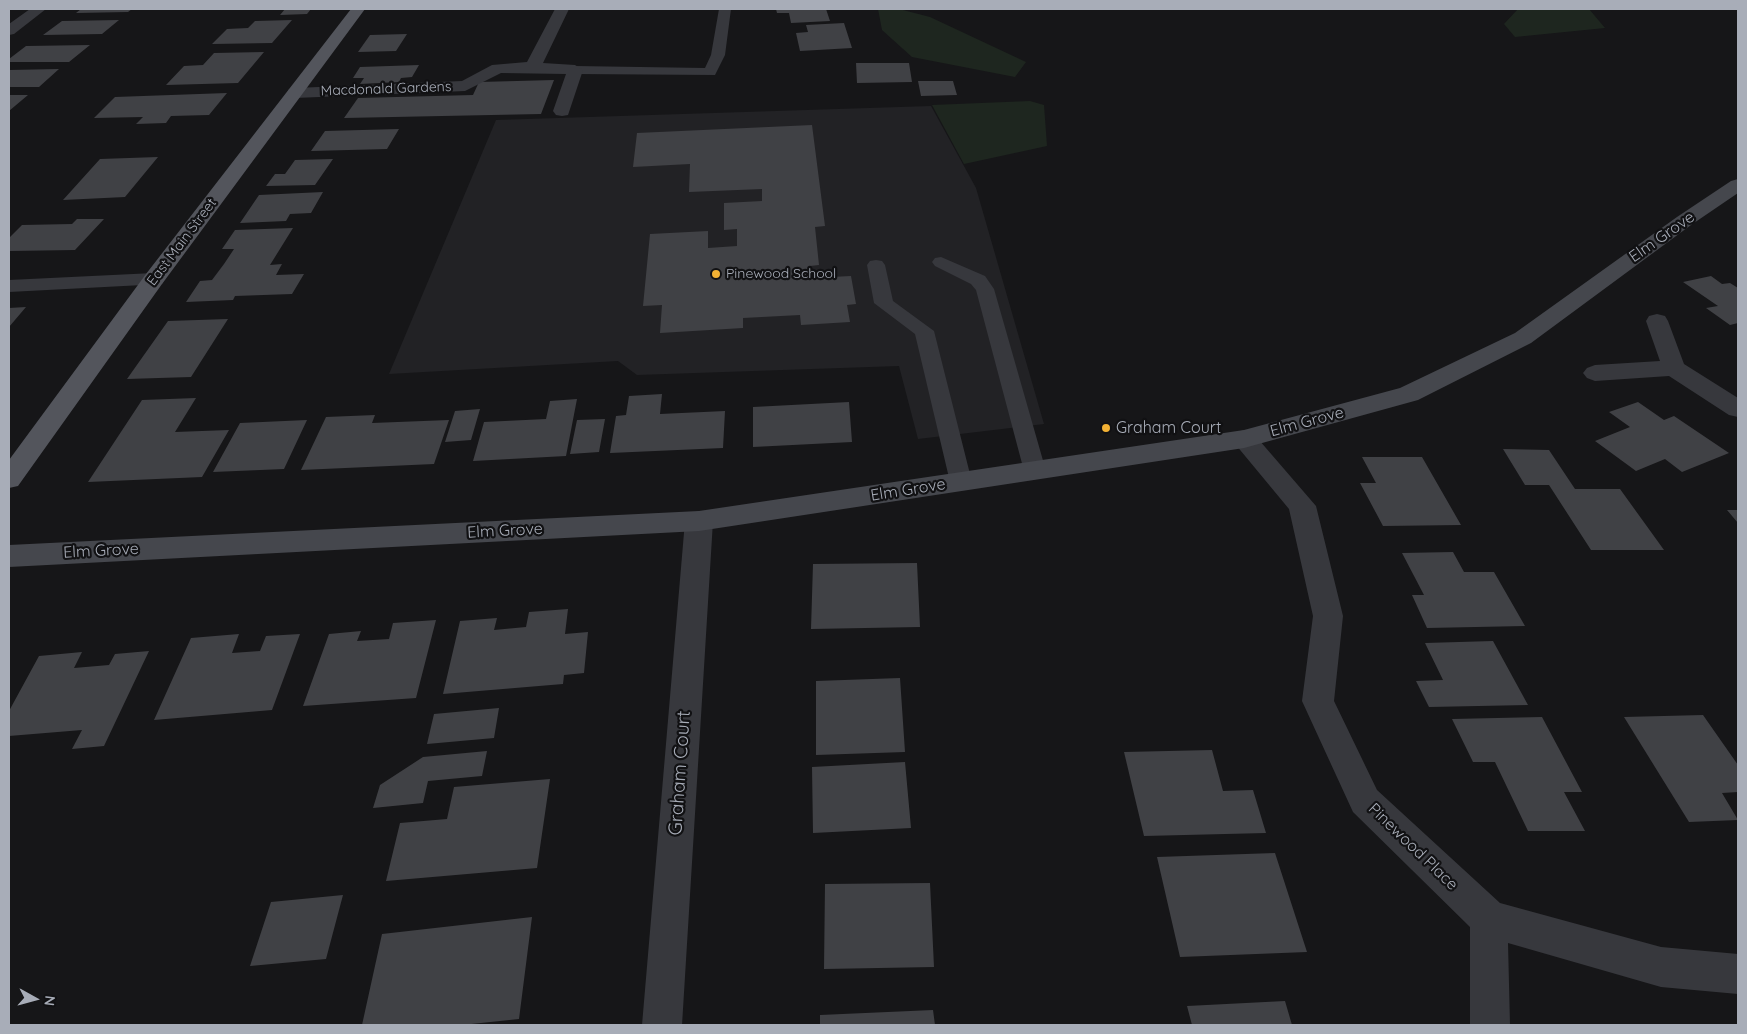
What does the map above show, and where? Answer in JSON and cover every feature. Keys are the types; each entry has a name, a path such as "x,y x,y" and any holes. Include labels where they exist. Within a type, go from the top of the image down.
{"main road":[{"name":"East Main Street","path":"9,479 154,279 358,9"}],"street":[{"path":"9,31 39,9"},
{"path":"533,67 562,9"},
{"name":"Macdonald Gardens","path":"295,93 465,86 498,68 533,67 575,70"},
{"path":"562,111 575,70"},
{"name":"Elm Grove","path":"9,556 699,522 1244,439 1409,394 1523,338 1684,221 1738,185"},
{"path":"9,286 154,279"},
{"path":"1657,321 1674,368"},
{"path":"1595,373 1674,368 1738,409"},
{"name":"Pinewood Place","path":"1244,439 1302,506 1328,616 1318,701 1365,801 1489,919 1661,967 1738,974"},
{"name":"Graham Court","path":"662,1025 699,522"},
{"path":"1489,919 1490,1025"}],"lane":[{"path":"575,70 710,72 718,55 725,9"},
{"path":"941,262 978,280 985,289 1036,470"},
{"path":"876,265 884,303 924,331 961,482"}],"shaded area":[{"path":"878,9 899,9 930,17 1026,62 1015,77 912,57 882,30"},
{"path":"1518,9 1589,9 1605,28 1515,37 1504,24"},
{"path":"1030,101 1044,105 1047,146 964,164 932,105"},
{"name":"Pinewood School","path":"931,106 976,188 1044,424 918,439 899,366 637,375 618,361 389,374 496,120"}],"building":[{"path":"81,9 132,9 128,12 76,13"},
{"path":"285,9 311,9 307,14 280,15"},
{"path":"776,9 826,9 830,21 791,23 789,13 777,13"},
{"path":"119,20 102,34 43,35 62,21"},
{"path":"292,20 272,43 212,44 227,29 248,28 255,21"},
{"path":"844,23 852,48 800,51 796,33 808,32 806,25"},
{"path":"407,34 396,51 358,52 370,35"},
{"path":"90,45 69,62 9,62 9,59 26,46"},
{"path":"264,52 238,83 166,85 184,66 203,65 214,53"},
{"path":"856,63 909,63 912,82 857,83"},
{"path":"419,65 412,77 401,78 399,82 360,84 364,78 353,78 360,67"},
{"path":"59,69 39,87 9,87 9,70"},
{"path":"554,80 541,114 344,118 358,98 473,95 479,82"},
{"path":"918,81 953,81 957,95 921,96"},
{"path":"227,93 209,115 171,116 166,123 136,124 143,117 94,118 115,97"},
{"path":"9,95 28,95 9,111"},
{"path":"812,125 825,226 815,227 819,265 810,266 811,278 851,276 856,304 847,305 850,322 801,325 800,315 743,318 743,328 660,333 662,305 643,306 650,234 708,231 708,248 737,246 737,229 724,230 724,203 762,201 762,189 689,192 690,164 633,167 637,133"},
{"path":"399,129 387,149 311,151 325,131"},
{"path":"158,157 125,197 63,200 100,159"},
{"path":"333,159 315,185 266,186 275,174 285,174 295,160"},
{"path":"323,192 311,213 290,214 286,221 240,223 259,195"},
{"path":"77,219 104,219 75,250 9,251 9,238 22,225 72,224"},
{"path":"293,228 270,265 282,264 276,275 304,274 292,294 235,296 233,300 186,302 200,281 212,280 224,264 234,249 222,249 235,230"},
{"path":"1711,276 1722,284 1730,283 1738,288 1738,323 1730,325 1706,308 1718,306 1683,282"},
{"path":"26,307 9,327 9,308"},
{"path":"228,319 191,377 127,379 168,321"},
{"path":"662,394 660,414 725,411 723,448 610,453 616,416 626,415 629,396"},
{"path":"196,398 175,432 229,430 202,477 88,482 142,400"},
{"path":"577,399 566,456 473,461 484,422 546,419 550,401"},
{"path":"849,402 852,442 753,447 753,407"},
{"path":"1638,402 1664,420 1674,416 1729,453 1682,472 1665,459 1636,471 1595,441 1630,427 1609,412"},
{"path":"480,409 471,440 445,442 455,411"},
{"path":"375,415 372,423 449,420 434,464 301,470 326,417"},
{"path":"605,419 599,452 570,454 577,420"},
{"path":"307,420 284,469 213,472 240,423"},
{"path":"1503,449 1549,450 1575,489 1620,489 1664,550 1591,550 1549,485 1525,485"},
{"path":"1362,457 1422,457 1461,525 1383,526 1360,483 1376,483"},
{"path":"1727,510 1738,510 1738,523"},
{"path":"1453,552 1464,572 1494,572 1525,626 1427,628 1412,595 1424,595 1402,553"},
{"path":"917,563 920,627 811,629 813,564"},
{"path":"568,609 565,634 588,632 584,673 564,675 563,684 443,694 460,621 497,618 494,630 526,627 529,612"},
{"path":"436,620 416,698 303,706 329,634 361,631 357,641 389,639 393,623"},
{"path":"239,634 232,653 260,651 266,636 300,634 272,710 154,720 191,638"},
{"path":"1493,641 1528,705 1429,707 1416,681 1443,680 1425,643"},
{"path":"149,651 104,746 72,749 82,730 9,736 9,711 39,656 82,652 74,668 109,665 115,654"},
{"path":"900,678 905,752 816,755 816,681"},
{"path":"499,708 494,738 427,744 434,714"},
{"path":"1703,715 1738,765 1738,792 1722,793 1738,820 1689,822 1624,717"},
{"path":"1542,717 1582,792 1564,792 1585,831 1528,831 1495,762 1473,762 1452,719"},
{"path":"1212,750 1223,791 1253,790 1266,833 1144,836 1124,752"},
{"path":"487,751 482,776 428,781 423,803 373,808 380,785 423,757"},
{"path":"905,762 911,828 813,833 812,767"},
{"path":"550,779 537,868 386,881 400,823 447,819 454,787"},
{"path":"1275,853 1307,952 1180,957 1157,857"},
{"path":"930,883 934,967 824,969 825,884"},
{"path":"343,895 326,959 250,966 271,902"},
{"path":"532,917 519,1019 462,1025 362,1025 382,934"},
{"path":"1285,1001 1292,1025 1192,1025 1187,1006"},
{"path":"933,1010 935,1025 820,1025 820,1015"}],"place":[{"name":"Pinewood School","path":"716,274"},
{"name":"Graham Court","path":"1106,428"}]}
